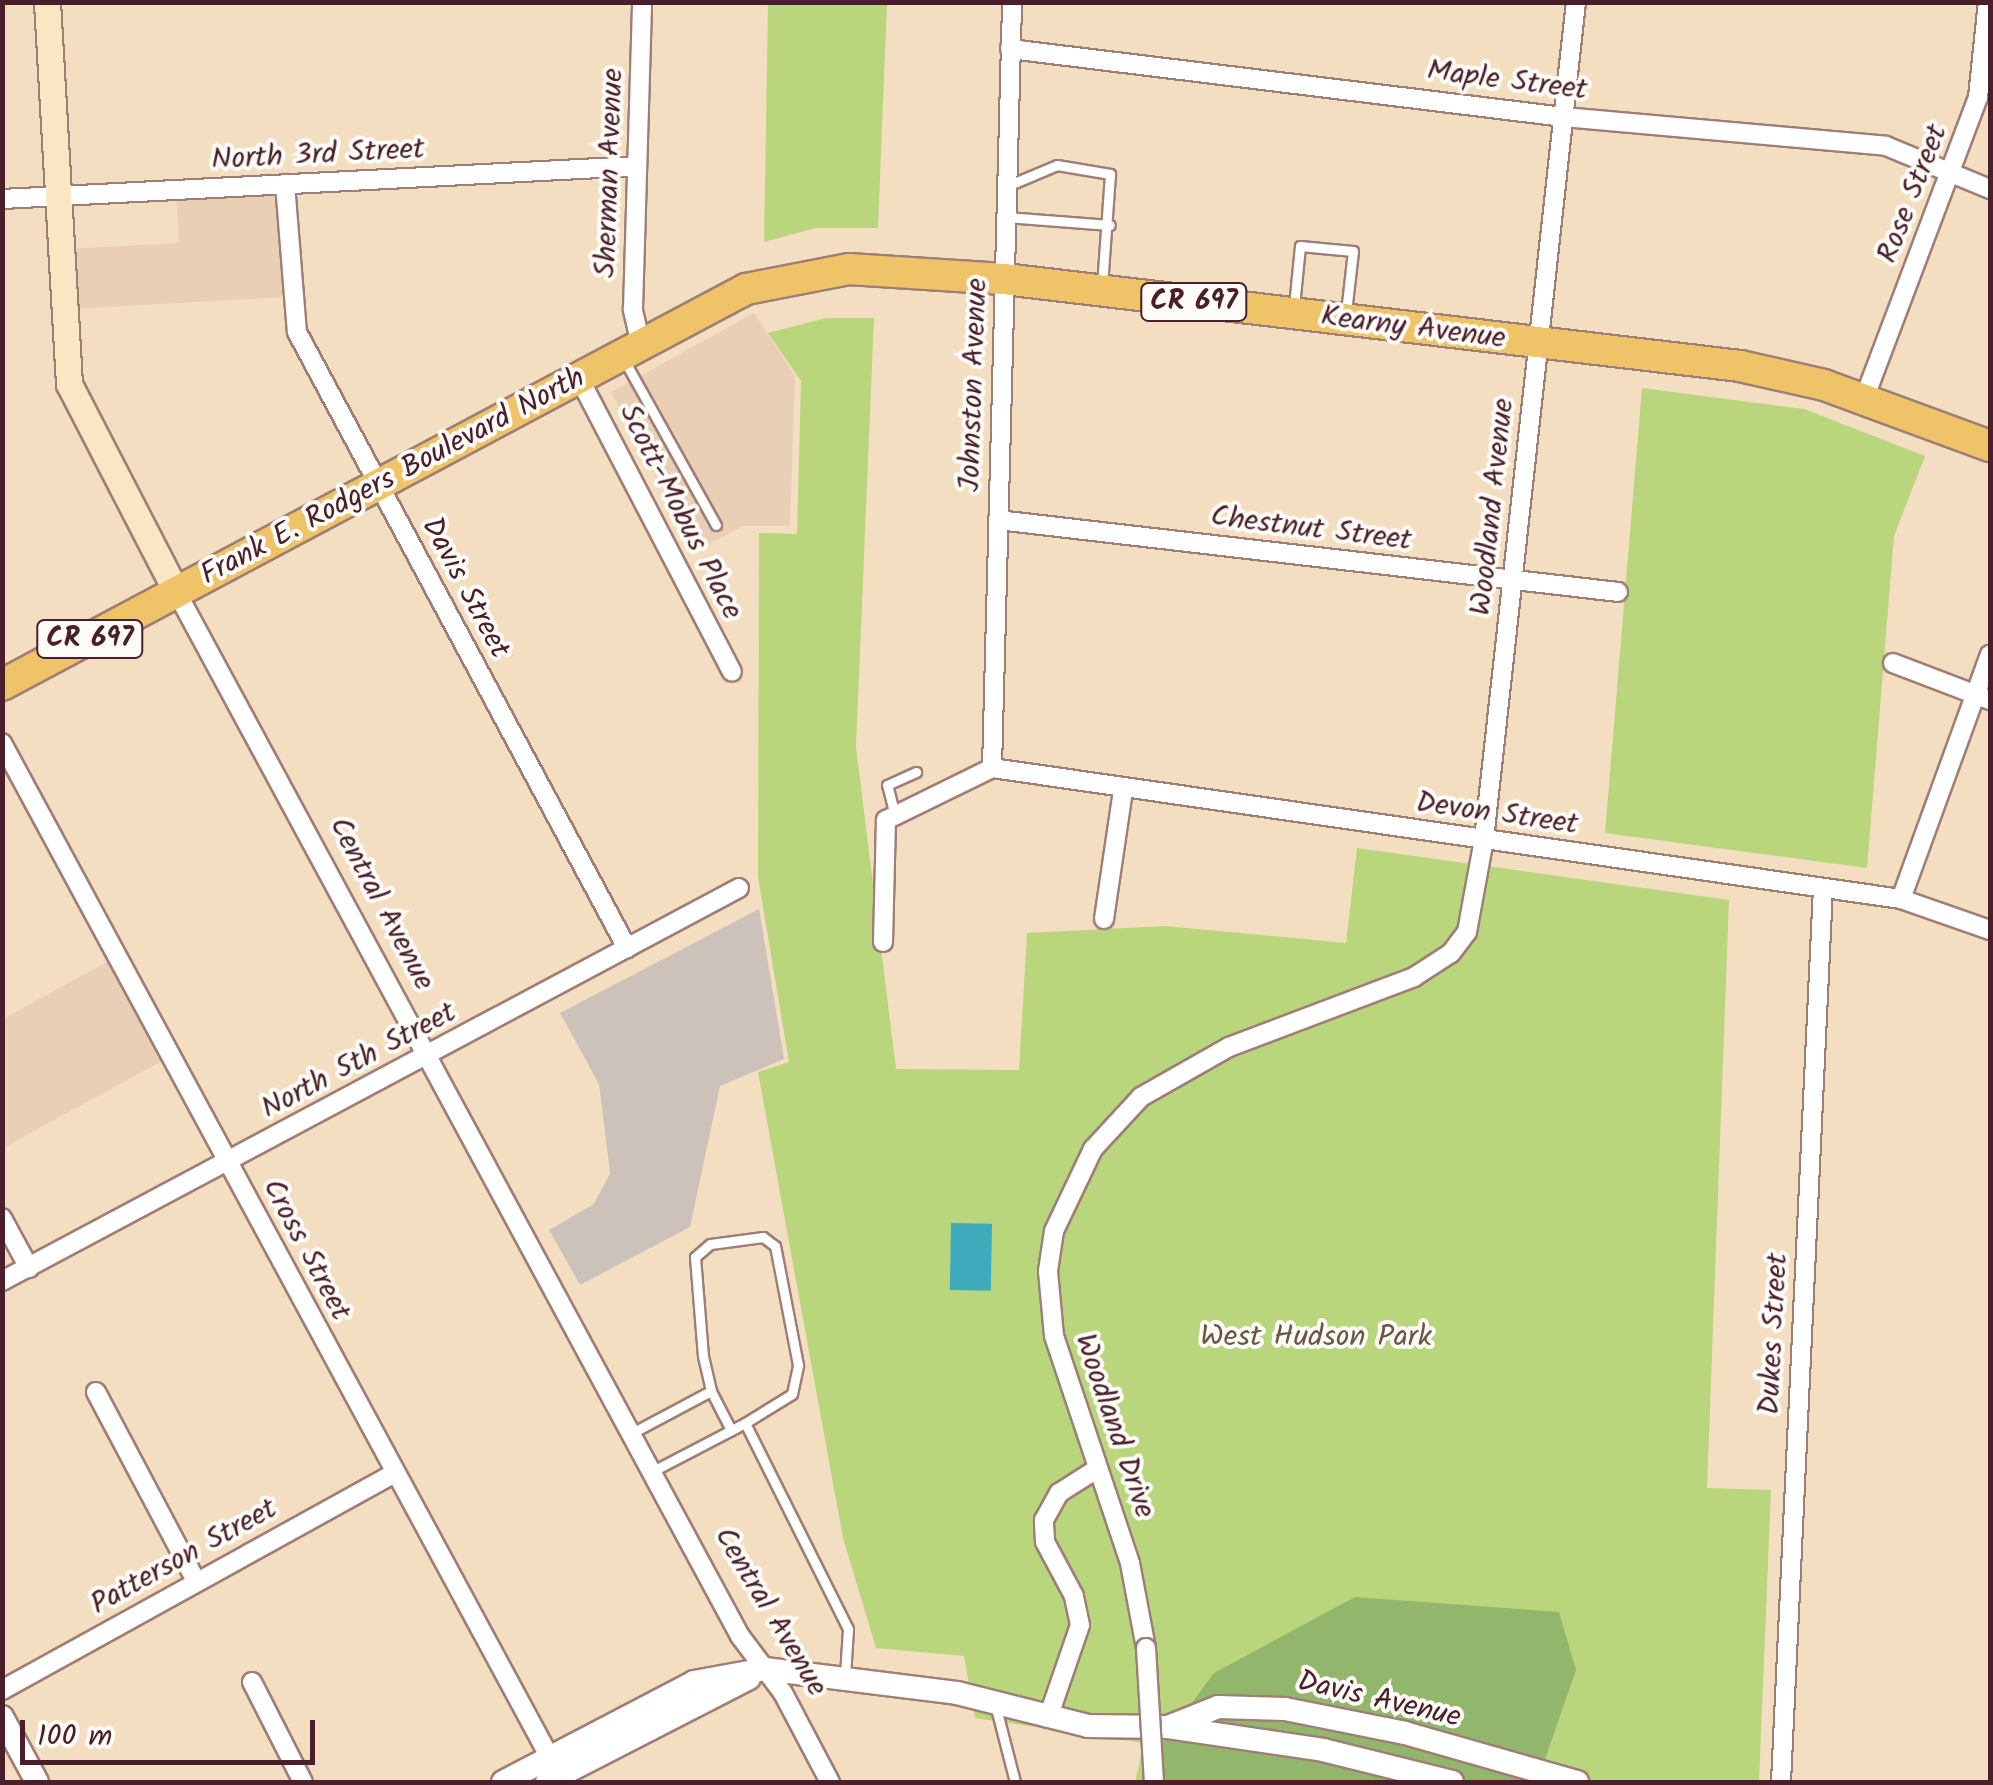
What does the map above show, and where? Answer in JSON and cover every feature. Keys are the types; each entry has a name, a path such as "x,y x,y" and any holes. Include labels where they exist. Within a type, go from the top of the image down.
{"main road":[{"name":"Central Avenue","path":"47,2 71,394 177,593"},
{"name":"Kearny Avenue","path":"787,278 837,271 1004,279 1740,366 1864,399 1990,446"},
{"name":"Frank E. Rodgers Boulevard North","path":"2,685 746,289 787,278"}],"street":[{"name":"Sherman Avenue","path":"631,350 642,2"},
{"name":"Johnston Avenue","path":"992,768 1012,2"},
{"name":"Woodland Avenue","path":"1484,839 1576,2"},
{"name":"Rose Street","path":"1864,399 1978,97 1988,2"},
{"name":"Maple Street","path":"1010,49 1564,117 1886,146 1990,189"},
{"name":"North 3rd Street","path":"2,199 637,166"},
{"name":"Davis Street","path":"284,184 294,322 627,948"},
{"name":"Scott-Mobus Place","path":"579,378 732,672"},
{"name":"Chestnut Street","path":"998,520 1618,592"},
{"name":"Central Avenue","path":"177,593 630,1434 830,1782"},
{"path":"1900,899 1983,697 1990,654"},
{"path":"1892,663 1983,697"},
{"name":"Cross Street","path":"2,743 555,1775"},
{"name":"Devon Street","path":"992,768 1123,791 1900,899 1990,930"},
{"path":"883,942 890,818 992,768"},
{"path":"1104,919 1123,791"},
{"name":"Woodland Drive","path":"1154,1782 1146,1648 1136,1584 1059,1358 1048,1292 1058,1214 1088,1158 1132,1104 1213,1055 1439,963 1472,919 1484,839"},
{"name":"North 5th Street","path":"2,1282 740,888"},
{"name":"Dukes Street","path":"1780,1782 1823,889"},
{"path":"2,1218 29,1268"},
{"path":"96,1392 196,1580"},
{"path":"1048,1718 1080,1625 1078,1605 1045,1542 1044,1520 1059,1492 1098,1470"},
{"name":"Patterson Street","path":"2,1690 394,1474"},
{"name":"Davis Avenue","path":"503,1782 555,1775 694,1682 765,1669 845,1675 1107,1729 1168,1727 1347,1754 1452,1782"},
{"path":"252,1682 303,1782"},
{"name":"Davis Avenue","path":"1168,1727 1232,1705 1307,1712 1577,1782"},
{"path":"2,1717 37,1782"}],"lane":[{"path":"1007,186 1056,165 1101,169 1114,184 1102,291"},
{"path":"1006,217 1110,225"},
{"path":"1293,314 1300,246 1352,251 1346,320"},
{"path":"631,350 716,525"},
{"path":"890,818 887,785 916,772"},
{"path":"651,1472 731,1430 792,1394 796,1381 776,1246 762,1238 710,1244 695,1257 697,1318 711,1392 731,1430"},
{"path":"630,1434 711,1392"},
{"path":"745,1422 848,1629 845,1675"},
{"path":"995,1705 1015,1782"}],"shaded area":[{"path":"281,188 288,297 66,309 65,249 179,243 176,192"},
{"path":"754,313 795,376 790,526 743,526 695,551 611,392"},
{"path":"759,909 784,1059 720,1086 690,1227 580,1285 549,1230 594,1204 610,1173 599,1084 560,1013"},
{"path":"114,958 171,1056 3,1148 3,1019"}],"green space":[{"path":"768,3 887,3 878,228 816,228 764,242"},
{"name":"West Hudson Park","path":"826,318 874,318 856,747 896,1069 1019,1070 1027,933 1165,926 1346,943 1357,848 1729,900 1707,1488 1771,1490 1759,1782 1135,1782 1144,1743 975,1718 964,1656 876,1648 843,1538 758,1072 789,1062 758,877 759,533 797,534 801,381 768,333"},
{"path":"1642,388 1804,409 1925,456 1894,536 1867,868 1605,833"},
{"path":"1355,1597 1559,1612 1576,1670 1537,1782 1149,1782 1157,1750 1214,1673"}],"water":[{"path":"951,1223 992,1224 991,1291 950,1290"}]}
